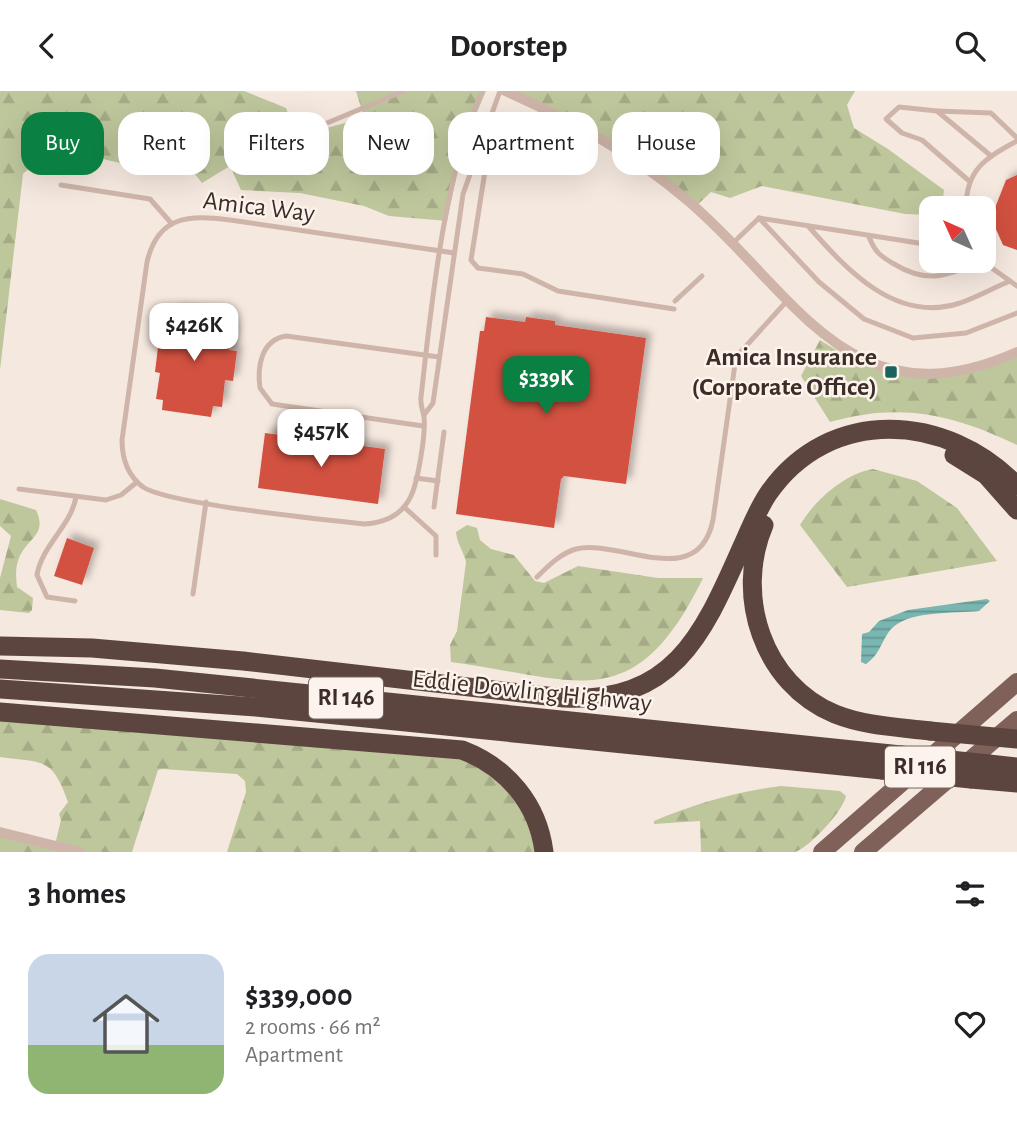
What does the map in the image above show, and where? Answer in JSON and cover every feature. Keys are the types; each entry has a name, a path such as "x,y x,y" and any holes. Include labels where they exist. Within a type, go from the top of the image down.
{"highway":[{"path":"5,646 135,651 308,667 564,698 604,697 650,681 686,652 712,614 767,495 793,467 824,445 881,429 905,428 928,432 984,456 1017,486"},
{"path":"1017,510 986,475 957,456 914,442 882,442 839,452 810,469 784,493 759,537 753,565 754,610 766,647 793,686 821,707 854,721 1017,739"},
{"path":"5,646 157,661 616,717 692,734"},
{"name":"Eddie Dowling Highway","path":"0,669 182,681 1017,767"},
{"name":"Eddie Dowling Highway","path":"0,689 214,703 1017,783"},
{"path":"0,712 433,733 514,732"},
{"path":"0,712 462,750 491,764 515,785 535,816 544,852"}],"main road":[{"name":"RI 116","path":"822,852 1017,682"},
{"name":"RI 116","path":"864,852 1017,720"}],"street":[{"path":"503,91 572,122 629,155 690,202 733,243 786,302 841,346 897,371 926,375 978,368 1017,352"},
{"path":"0,832 80,852"}],"lane":[{"path":"329,122 404,91"},
{"path":"475,112 482,91"},
{"path":"494,112 503,91"},
{"path":"967,196 968,180 990,155 1017,140 991,113 899,107 886,119 902,133 922,140 968,180"},
{"path":"937,111 990,155"},
{"path":"19,489 112,499 137,482 163,495 206,502 364,524 388,519 404,507 416,478 424,415 420,401 455,175"},
{"path":"424,415 433,403 454,253 469,175"},
{"path":"484,175 471,260 478,268 523,274 558,291 674,309"},
{"path":"61,185 150,199 161,208 172,224"},
{"name":"Amica Way","path":"137,482 125,465 122,440 147,262 156,238 172,224 201,217 454,253"},
{"path":"733,243 760,218"},
{"path":"760,218 919,244"},
{"path":"760,218 819,282 864,319 913,338 966,333 1017,313"},
{"path":"809,227 844,266 876,292 919,308 958,304 1010,281"},
{"path":"869,237 876,253 914,276 953,273"},
{"path":"996,271 1017,286"},
{"path":"675,301 702,276"},
{"path":"537,577 561,556 579,548 670,559 686,555 703,543 713,520 736,357 786,302"},
{"path":"423,426 277,406 264,397 259,383 266,347 275,339 286,336 439,357"},
{"path":"434,507 444,432"},
{"path":"416,478 438,481"},
{"path":"75,601 47,597 37,575 44,556 72,513 76,496"},
{"path":"193,594 206,502"},
{"path":"404,507 434,533 438,543 436,555"}],"green space":[{"path":"0,91 244,91 286,108 288,112 224,112 224,170 202,183 196,175 210,175 210,112 118,112 118,163 104,159 104,112 21,112 23,175 0,370"},
{"path":"356,91 486,91 477,112 448,112 448,175 456,175 447,221 389,216 364,206 300,193 241,190 234,175 329,175 329,127 343,124 343,175 434,175 434,112 362,112"},
{"path":"500,91 855,91 847,105 854,128 944,190 943,196 919,196 919,215 762,186 730,198 711,192 696,206 654,175 720,175 720,112 612,112 612,150 598,143 598,112 540,112"},
{"path":"820,340 870,367 916,378 963,374 1017,356 1017,445 971,426 926,414 880,413 830,422 801,376"},
{"path":"873,469 917,481 957,508 997,561 847,587 800,525 831,489 851,476"},
{"path":"0,499 36,510 39,518 38,531 23,551 16,569 17,587 33,598 32,610 29,613 0,610 0,578 11,536 0,526"},
{"path":"467,525 477,528 480,540 491,549 514,555 535,581 544,583 578,566 658,578 703,578 678,623 652,653 626,671 599,679 568,680 451,662 450,645 457,631 466,562 456,532"},
{"path":"0,713 469,756 506,771 549,852 227,852 246,792 245,781 237,774 162,769 158,770 132,852 0,852 0,833 55,845 61,820 59,814 68,802 57,777 44,765 0,757"},
{"path":"781,786 840,791 846,796 844,803 825,828 795,852 701,852 700,821 654,824 654,821 701,804 748,791"}],"water":[{"path":"987,599 990,601 979,611 917,616 896,625 870,661 866,664 861,662 862,634 869,632 879,621 908,610"}],"building":[{"path":"1017,175 1017,250 1003,245 996,229 996,205 1006,180"},
{"path":"175,310 225,317 224,327 232,328 229,350 237,351 233,381 225,380 222,407 213,406 211,417 162,410 163,400 156,399 160,373 155,372 159,339 164,340 166,319 174,320"},
{"path":"486,317 525,322 526,317 555,321 555,325 646,338 626,484 564,476 561,479 554,528 456,514 480,331 484,331"},
{"path":"265,433 385,449 378,504 258,488"},
{"path":"67,538 94,548 82,585 54,576"}],"place":[{"name":"Amica Insurance (Corporate Office)","path":"891,372"}]}
